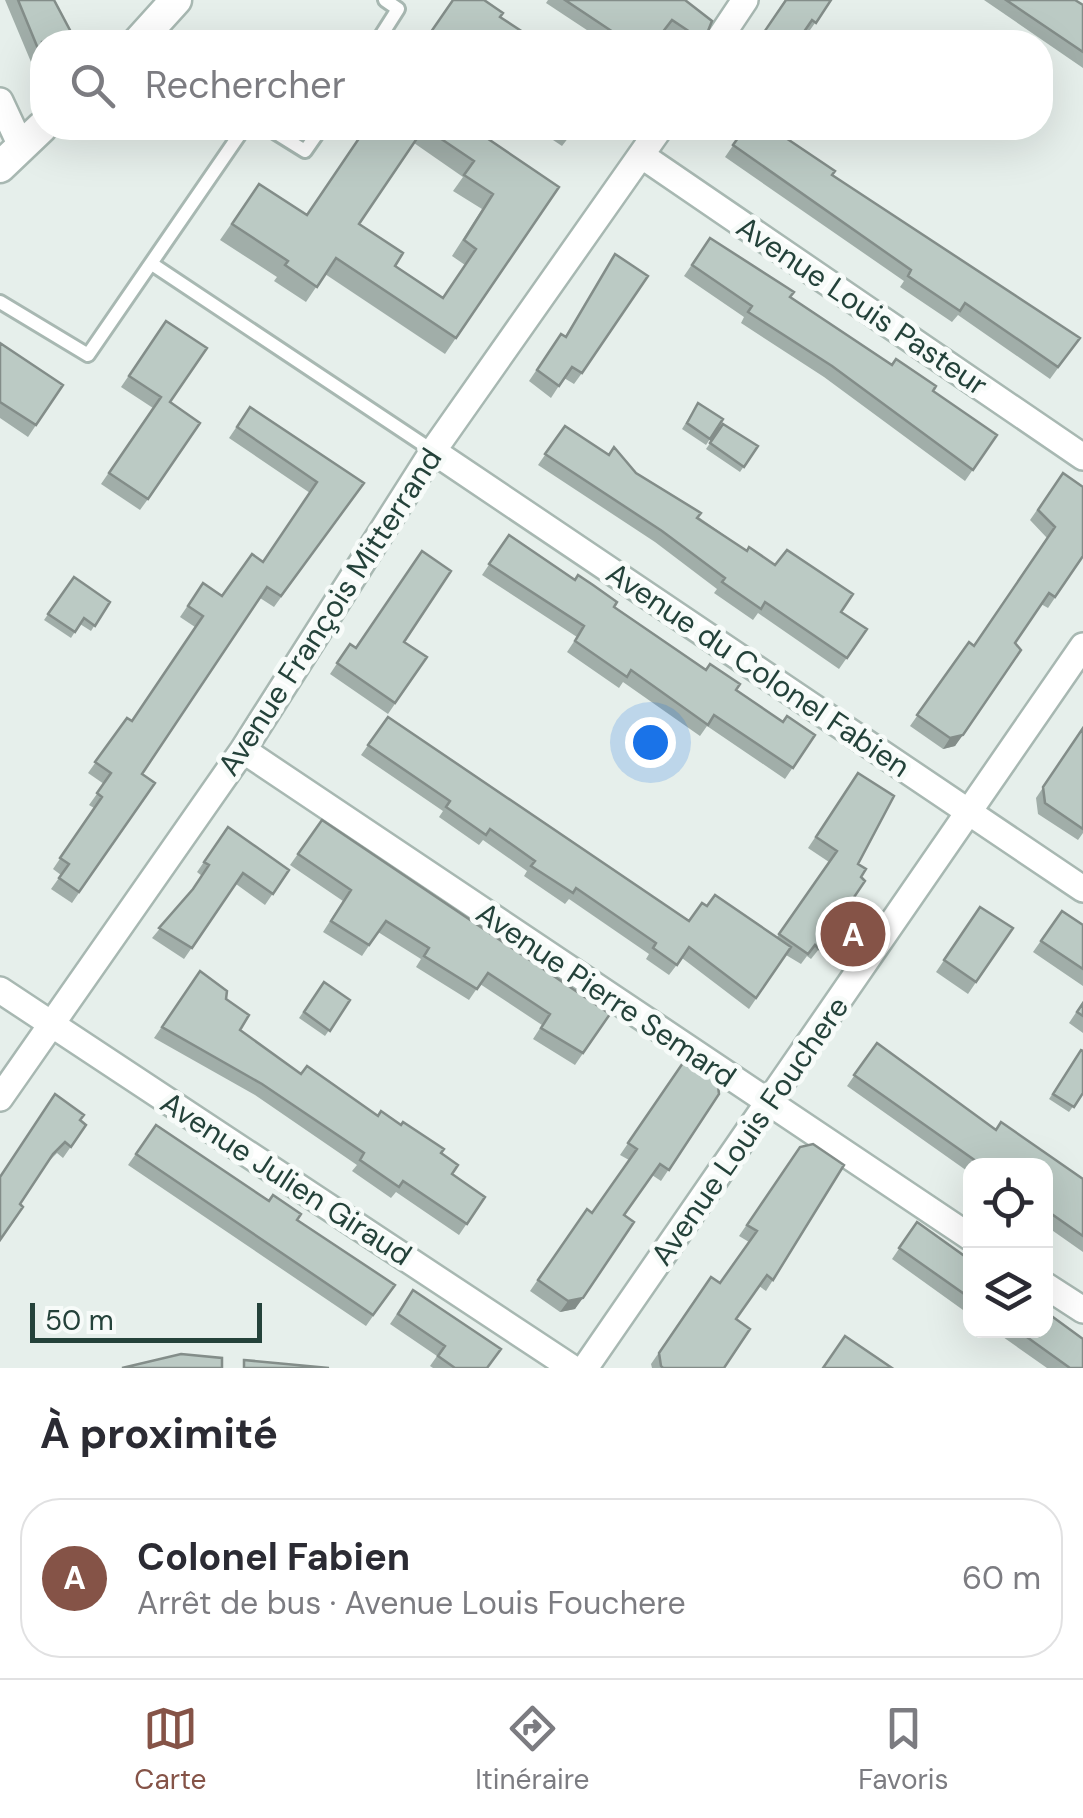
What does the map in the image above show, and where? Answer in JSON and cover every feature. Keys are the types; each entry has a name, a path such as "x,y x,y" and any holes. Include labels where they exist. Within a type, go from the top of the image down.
{"street":[{"path":"149,30 176,0"},
{"path":"725,30 745,0"},
{"path":"0,102 21,146"},
{"name":"Avenue François Mitterrand","path":"0,1098 243,750 433,451 652,140"},
{"name":"Avenue Louis Pasteur","path":"642,155 1083,457"},
{"name":"Avenue du Colonel Fabien","path":"433,451 1083,889"},
{"name":"Avenue Louis Fouchere","path":"584,1368 972,813 1083,646"},
{"name":"Avenue Pierre Semard","path":"243,750 963,1232"},
{"name":"Avenue Julien Giraud","path":"0,990 572,1368"},
{"path":"1053,1291 1083,1310"}],"lane":[{"path":"385,30 398,9 386,0"},
{"path":"0,302 88,355 236,140"},
{"path":"288,140 306,151 313,140"},
{"path":"152,264 433,451"}],"building":[{"path":"18,0 54,0 70,30 30,30"},
{"path":"453,0 484,0 520,30 432,30"},
{"path":"565,0 685,0 712,21 708,30 687,30 672,20 664,30 610,30"},
{"path":"786,0 831,0 816,23 812,20 805,30 766,30"},
{"path":"1006,0 1075,0 1083,5 1083,52"},
{"path":"358,140 416,140 359,224 403,253 395,266 443,298 476,249 464,240 493,194 464,175 474,161 443,140 490,140 559,187 456,338 336,258 317,287 285,265 288,261 232,224 259,184 307,215"},
{"path":"737,140 789,140 835,171 832,175 1080,338 1058,367 965,303 960,311 908,276 911,270 733,145"},
{"path":"710,238 794,292 790,297 892,365 896,359 936,386 933,391 997,435 973,470 832,366 748,312 752,306 692,265"},
{"path":"615,254 648,276 582,373 572,367 559,386 537,370 561,334 566,337"},
{"path":"166,321 207,348 170,402 200,423 148,499 109,473 161,397 129,376"},
{"path":"0,343 63,385 36,425 0,402"},
{"path":"698,403 723,419 710,439 687,423"},
{"path":"250,407 364,483 281,596 267,587 142,774 155,783 79,892 59,878 69,864 60,858 102,797 97,793 111,773 95,762 127,718 132,721 203,616 188,606 203,583 222,596 252,554 263,562 317,482 237,427"},
{"path":"723,424 758,446 744,467 710,443"},
{"path":"565,426 609,455 614,447 636,473 701,513 697,518 747,551 749,547 775,565 787,550 853,594 841,612 867,629 847,658 765,602 761,609 662,531 545,454"},
{"path":"1063,473 1083,487 1083,556 1055,597 1049,593 1015,643 1021,650 963,735 950,738 917,715 969,642 974,646 1055,527 1038,510"},
{"path":"509,535 575,580 578,575 593,585 617,602 614,607 706,670 710,664 740,684 736,690 783,722 787,716 815,735 793,768 714,715 708,725 631,670 627,677 575,641 584,626 489,564"},
{"path":"422,551 451,571 404,642 427,657 395,703 337,663 350,644 356,648"},
{"path":"74,577 110,602 95,626 84,618 75,632 48,614"},
{"path":"388,717 689,921 702,903 707,906 715,895 791,947 756,998 689,947 677,965 653,948 656,943 576,888 573,893 531,866 535,861 490,829 486,835 446,807 450,801 368,745"},
{"path":"1083,728 1083,829 1045,803 1043,787"},
{"path":"858,773 894,796 858,864 866,869 861,877 865,881 819,949 815,945 808,954 779,934 837,851 816,837"},
{"path":"322,820 610,1014 583,1053 541,1028 550,1014 488,973 477,989 424,956 429,948 386,921 369,945 331,921 351,890 298,854"},
{"path":"228,827 289,870 273,894 243,873 192,948 159,928 193,889 209,865 204,862"},
{"path":"980,907 1013,928 976,982 944,960"},
{"path":"1062,911 1083,925 1083,969 1041,941"},
{"path":"200,971 227,991 226,999 249,1015 240,1030 301,1074 307,1066 378,1116 381,1111 401,1125 403,1122 444,1149 441,1153 458,1165 452,1174 485,1197 467,1224 403,1181 399,1187 360,1160 364,1153 262,1084 162,1027"},
{"path":"324,982 350,1000 330,1031 304,1012"},
{"path":"877,1043 996,1130 1001,1122 1053,1158 972,1158 854,1075"},
{"path":"1081,1050 1083,1093 1074,1107 1053,1094"},
{"path":"687,1057 717,1078 719,1094 669,1170 660,1164 624,1215 634,1222 583,1298 568,1301 538,1280 587,1209 592,1213 637,1149 628,1143"},
{"path":"55,1094 84,1115 80,1120 86,1125 71,1147 65,1142 53,1154 0,1240 0,1177"},
{"path":"156,1125 269,1201 273,1195 301,1214 297,1220 395,1285 373,1315 136,1154"},
{"path":"813,1144 844,1165 773,1280 767,1275 736,1319 750,1329 724,1368 663,1368 659,1353 711,1277 720,1283 757,1231 747,1225 800,1147"},
{"path":"1053,1158 1083,1179 1083,1236 1053,1215"},
{"path":"917,1222 963,1255 963,1293 899,1248"},
{"path":"413,1290 501,1349 487,1368 455,1368 438,1356 445,1346 398,1314"},
{"path":"1053,1317 1083,1339 1083,1368 1070,1368 1028,1338 1053,1338"},
{"path":"845,1336 892,1368 823,1368"},
{"path":"181,1354 222,1358 222,1368 122,1368"},
{"path":"244,1360 329,1368 244,1368"}],"place":[{"name":"Colonel Fabien","path":"853,934"}]}
